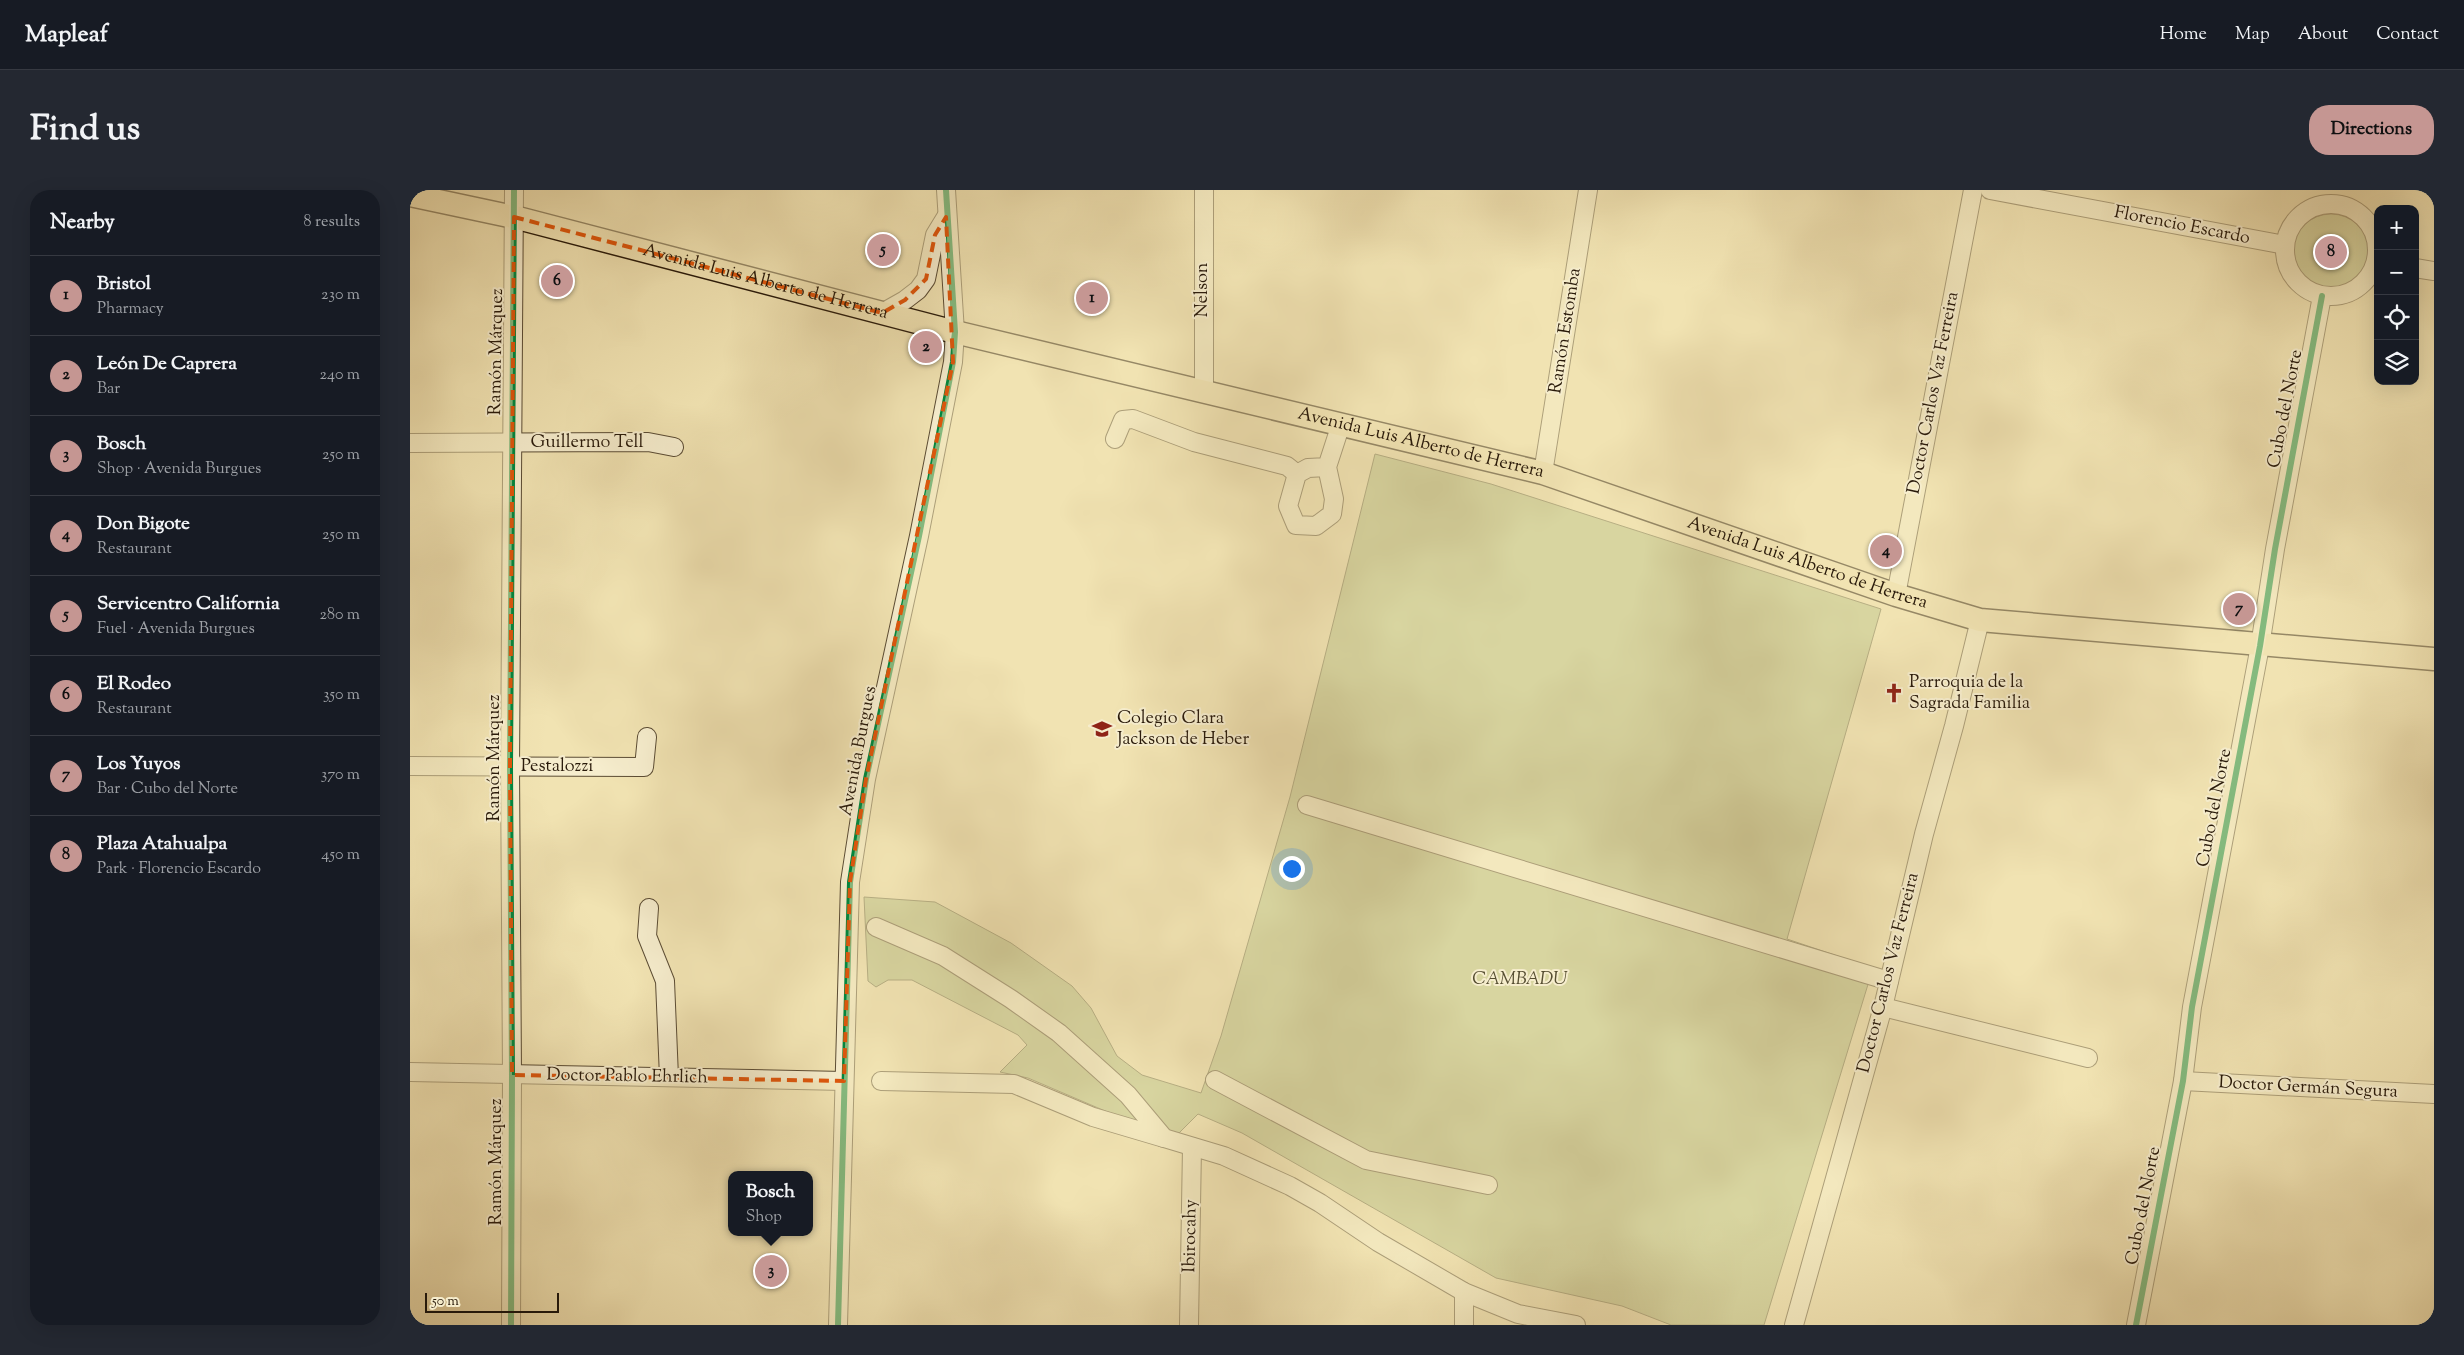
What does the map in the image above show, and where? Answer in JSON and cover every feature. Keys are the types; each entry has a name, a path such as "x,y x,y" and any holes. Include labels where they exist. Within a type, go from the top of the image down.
{"main road":[{"name":"Avenida Luis Alberto de Herrera","path":"410,196 514,217 955,332 1204,390 1543,473 1896,596 1980,620 2260,646 2434,659"}],"street":[{"name":"Ramón Márquez","path":"511,1325 510,767 514,190"},
{"name":"Avenida Burgues","path":"838,1325 850,882 866,779 920,536 953,362 955,332 946,217 946,190"},
{"name":"Nelson","path":"1204,190 1204,390"},
{"name":"Ramón Estomba","path":"1543,473 1588,190"},
{"name":"Doctor Carlos Vaz Ferreira","path":"1896,596 1973,190"},
{"name":"Florencio Escardo","path":"1990,190 2285,245"},
{"path":"2374,268 2358,288 2340,296 2322,296 2309,292 2293,277 2285,257 2285,245 2289,230 2305,212 2339,197 2361,215 2372,228 2377,250"},
{"name":"Avenida Burgues","path":"882,313 918,290 926,279 935,235 946,217"},
{"path":"2419,269 2434,271"},
{"name":"Cubo del Norte","path":"2136,1325 2183,1081 2192,1007 2260,646 2275,549 2322,296"},
{"path":"1115,439 1123,420 1134,419 1194,442 1287,466 1297,474"},
{"path":"1327,467 1308,468 1297,474 1288,506 1296,525 1316,526 1332,514 1334,498 1327,467 1341,424"},
{"name":"Guillermo Tell","path":"410,443 648,442 674,447"},
{"name":"Doctor Carlos Vaz Ferreira","path":"1794,1325 1883,1006 1924,834 1954,726 1980,620"},
{"name":"Pestalozzi","path":"410,766 644,767 647,737"},
{"path":"1307,805 1889,981"},
{"path":"649,908 647,936 665,982 669,1078"},
{"path":"876,927 943,956 1011,999 1059,1034 1128,1094 1164,1138"},
{"path":"1883,1006 2088,1058"},
{"name":"Doctor Pablo Ehrlich","path":"410,1072 844,1081"},
{"path":"1215,1080 1366,1160 1488,1186"},
{"path":"881,1081 1014,1084 1093,1116 1224,1156 1290,1186 1320,1203 1378,1242 1464,1292 1518,1314 1576,1325"},
{"name":"Doctor Germán Segura","path":"2183,1081 2434,1094"},
{"name":"Ibirocahy","path":"1189,1325 1192,1147"},
{"path":"1464,1292 1464,1325"}],"highlighted area":[{"path":"514,217 882,313 905,300 926,279 935,235 946,217 953,362 866,779 850,882 844,1081 512,1075 510,767"}],"green space":[{"path":"2324,214 2338,214 2352,220 2363,231 2369,245 2366,267 2358,279 2338,290 2324,290 2310,284 2299,273 2293,259 2293,245 2299,231 2310,220"},
{"name":"CAMBADU","path":"1375,454 1491,484 1881,609 1787,939 1873,968 1764,1325 1671,1325 1622,1306 1496,1278 1242,1133 1198,1114 1179,1133 1138,1125 1028,1078 1000,1072 1027,1045 1018,1035 912,980 888,980 876,987 868,981 864,897 935,902 1011,943 1072,986 1091,1008 1117,1056 1142,1075 1201,1093 1221,1036 1290,797"}],"cycle path":[{"path":"511,1325 510,767 514,190"},
{"path":"838,1325 850,882 866,779 919,536 953,362 955,332 946,190"},
{"path":"2136,1325 2183,1081 2192,1007 2260,646 2275,549 2322,296"}],"place":[{"name":"Servicentro California","path":"883,250"},
{"name":"Plaza Atahualpa","path":"2331,252"},
{"name":"El Rodeo","path":"557,281"},
{"name":"Bristol","path":"1092,298"},
{"name":"León De Caprera","path":"926,347"},
{"name":"Don Bigote","path":"1886,551"},
{"name":"Los Yuyos","path":"2239,609"},
{"name":"Parroquia de la Sagrada Familia","path":"1894,693"},
{"name":"Colegio Clara Jackson de Heber","path":"1102,729"},
{"name":"Bosch","path":"771,1271"}]}
